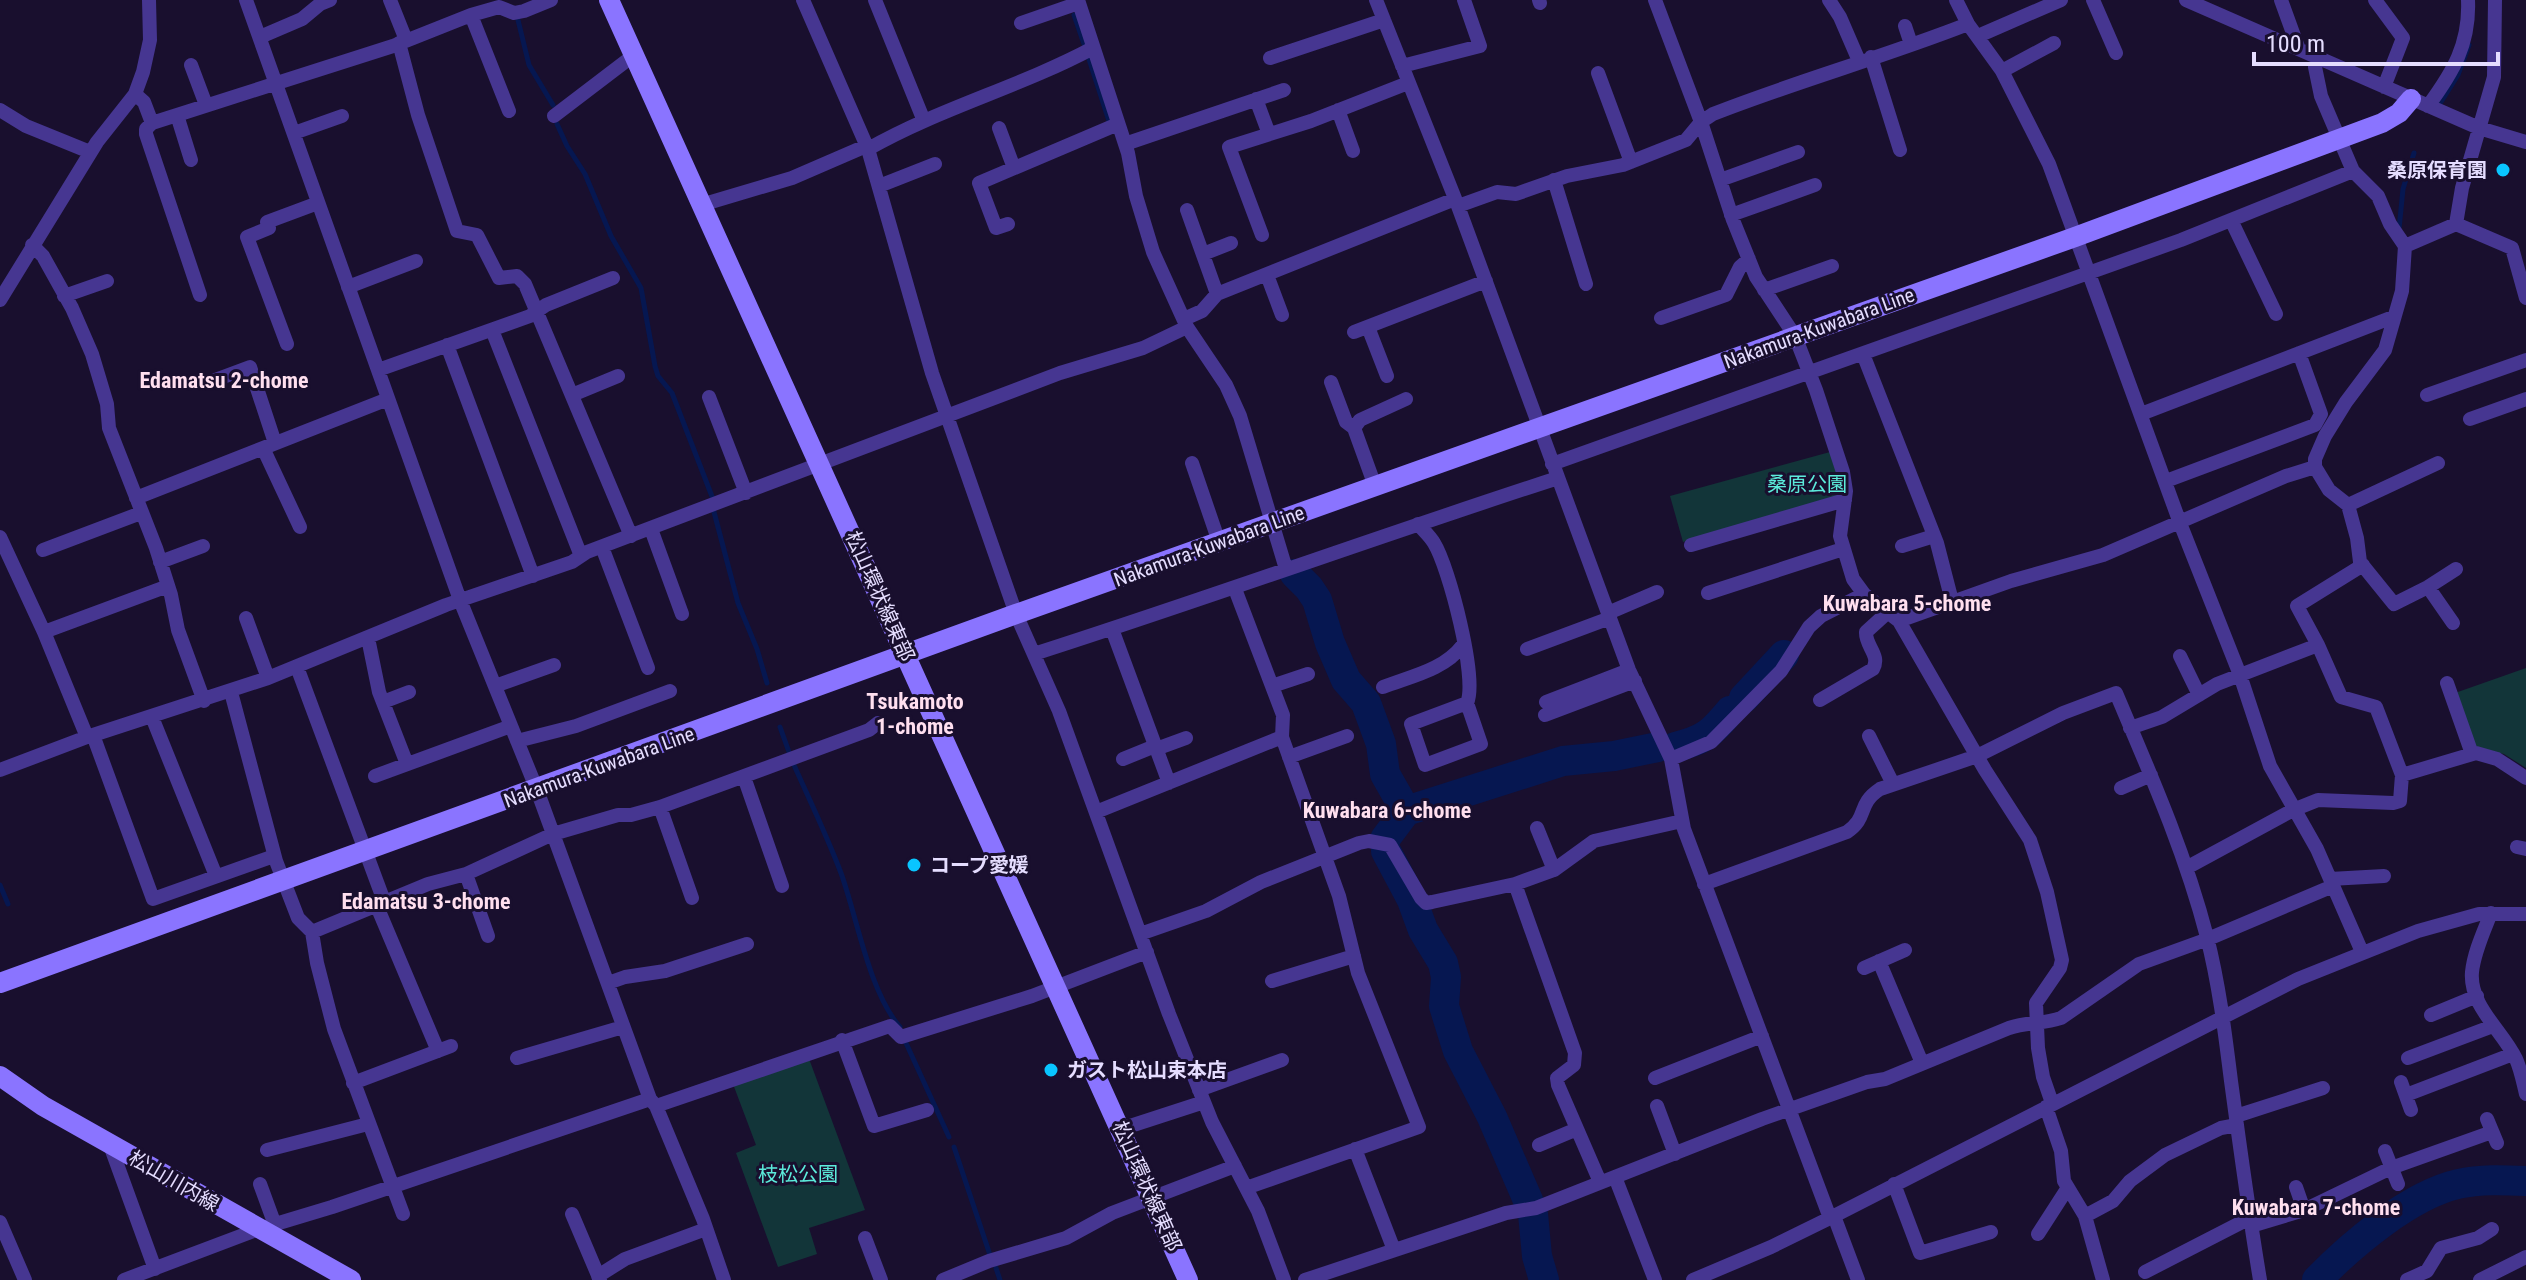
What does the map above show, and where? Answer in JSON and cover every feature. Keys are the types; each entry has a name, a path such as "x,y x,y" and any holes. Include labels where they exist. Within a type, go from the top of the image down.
{"street":[{"path":"0,300 90,152 135,94 150,40 149,0"},
{"path":"246,0 460,600 537,790 623,1027 724,1280"},
{"path":"260,37 302,19 330,0"},
{"path":"390,0 418,115 457,231 477,235 499,278 522,278 631,536"},
{"path":"200,295 146,134 152,123 402,42 471,15 499,7 514,13 551,0"},
{"name":"松山環状線東部","path":"609,0 1188,1280"},
{"path":"803,0 867,148 932,373 1016,614 1059,711 1201,1096 1258,1211 1284,1280"},
{"path":"875,0 924,121"},
{"path":"1376,0 1457,203 1609,616 1671,759 1682,821 1704,884 1789,1110 1858,1280"},
{"path":"1402,66 1480,46 1464,0"},
{"path":"1655,0 1749,259 1764,290 1795,336 1810,374 1843,472 1845,500 1840,536 1853,579 1864,594 1894,616 2030,840 2047,892 2062,960 2060,968 2036,1003 2043,1077 2061,1151 2061,1171 2067,1189 2085,1216 2103,1280"},
{"path":"1829,0 1865,59 1900,150"},
{"path":"1956,0 2002,71 2049,164 2180,523 2240,675 2270,766 2317,849 2362,952"},
{"path":"0,770 90,736 231,692 460,600 572,562 602,547 946,415 1060,373 1143,348 1202,311 1217,294 1457,203 1497,192 1516,194 1554,180 1631,162 1686,140 1701,122 1713,114 1777,89 1911,44 1973,30 2061,0"},
{"path":"2093,0 2116,53"},
{"path":"2186,0 2479,128 2526,142"},
{"path":"2281,0 2298,47"},
{"path":"2375,0 2403,38 2384,87"},
{"path":"2420,103 2448,79 2461,55 2468,0"},
{"path":"2456,224 2462,188 2494,77 2495,0"},
{"path":"1021,23 1078,1 1125,144 1136,196 1153,252 1185,323 1226,385 1240,416 1286,569"},
{"path":"471,15 509,111"},
{"path":"1270,58 1384,20"},
{"path":"1905,26 1911,44"},
{"path":"2002,71 2054,43"},
{"path":"701,205 792,178 867,148 924,121 1055,68 1093,48"},
{"path":"554,116 634,55"},
{"path":"2317,56 2315,67 2321,96 2353,171 2378,196 2390,224 2405,246 2402,291 2385,350 2325,436 2315,459 2315,467 2329,490 2348,505 2363,565 2394,604 2456,569"},
{"path":"191,65 206,105"},
{"path":"1598,73 1631,162"},
{"path":"1262,235 1229,147 1408,83"},
{"path":"1125,144 1284,90"},
{"path":"135,94 144,102 152,123"},
{"path":"1256,99 1269,134"},
{"name":"Nakamura-Kuwabara Line","path":"0,983 1016,614 2075,237 2382,123 2420,103"},
{"path":"0,110 26,126 90,152"},
{"path":"1338,110 1353,151"},
{"path":"177,115 191,160"},
{"path":"294,133 342,116"},
{"path":"1008,224 996,228 979,183 1118,124"},
{"path":"999,128 1014,168"},
{"path":"1720,180 1798,152"},
{"path":"879,186 935,164"},
{"path":"1034,654 1235,589 1418,524 1863,354 2232,222 2353,171"},
{"path":"1554,180 1586,284"},
{"path":"1731,215 1815,185"},
{"path":"287,344 247,237 269,228 267,222 318,203"},
{"path":"1187,210 1217,294"},
{"path":"2232,222 2276,314"},
{"path":"2405,246 2456,224 2512,248 2526,298"},
{"path":"1203,254 1231,243"},
{"path":"32,245 43,256 92,354 107,404 109,428 160,562 178,630 204,701"},
{"path":"1661,318 1726,295 1740,267 1749,259"},
{"path":"348,287 416,261"},
{"path":"1764,290 1832,266"},
{"path":"1267,275 1282,315"},
{"path":"378,370 492,330 613,278"},
{"path":"64,296 107,281"},
{"path":"1387,376 1361,330 1486,281"},
{"path":"2141,414 2393,317"},
{"path":"492,330 581,556"},
{"path":"447,345 533,576"},
{"path":"2166,481 2315,425 2321,414 2299,353"},
{"path":"1863,354 1934,536 1952,601"},
{"path":"2427,395 2526,360"},
{"path":"207,383 250,367 269,445 300,527"},
{"path":"572,395 618,376"},
{"path":"1331,382 1346,422 1354,428 1375,486"},
{"path":"709,397 746,493"},
{"path":"136,498 388,399"},
{"path":"1354,428 1360,420 1406,399"},
{"path":"2470,419 2526,399"},
{"path":"1192,463 1219,542"},
{"path":"2348,505 2438,463"},
{"path":"1820,700 1873,669 1876,658 1865,637 1866,632 1894,616 2092,559 2286,476 2315,467"},
{"path":"1691,545 1845,500"},
{"path":"43,550 141,513"},
{"path":"1418,524 1435,544 1457,605 1471,695 1467,703 1411,724 1425,765 1481,744 1467,703"},
{"path":"651,529 682,614"},
{"path":"1902,546 1934,536"},
{"path":"0,537 90,736 153,899 274,856"},
{"path":"160,562 203,546"},
{"path":"602,547 648,668"},
{"path":"1708,593 1843,549"},
{"path":"2188,867 2293,810 2318,800 2400,801 2402,775 2376,707 2341,697 2297,606 2363,565"},
{"path":"44,632 168,586"},
{"path":"2428,587 2453,623"},
{"path":"1235,589 1283,715 1282,737 1339,896 1354,956 1419,1127 1246,1188"},
{"path":"1527,649 1609,616 1657,592"},
{"path":"1671,759 1711,742 1781,671 1809,627 1821,616 1864,594"},
{"path":"246,618 268,678"},
{"path":"1112,629 1169,783"},
{"path":"368,638 383,702 407,764"},
{"path":"1383,687 1442,665 1463,645"},
{"path":"2130,728 2162,717 2240,675 2318,645"},
{"path":"2180,656 2199,695"},
{"path":"495,686 554,665"},
{"path":"297,667 365,852 380,902 445,1048 353,1083"},
{"path":"1272,686 1308,674"},
{"path":"1546,708 1632,675"},
{"path":"2447,683 2472,754"},
{"path":"517,741 576,726 670,691"},
{"path":"231,692 274,856 298,918 312,932 334,1029 403,1214"},
{"path":"383,702 409,692"},
{"path":"1704,884 1847,832 1861,819 1868,797 1893,784 1977,756 2063,713 2116,693 2188,867 2208,939 2223,1019 2260,1280"},
{"path":"152,717 216,876"},
{"path":"312,932 380,902 466,874 553,834 618,815 631,815 660,807 869,730 878,723"},
{"path":"375,776 511,726"},
{"path":"1289,757 1347,736"},
{"path":"1869,736 1893,784"},
{"path":"1096,812 1282,737"},
{"path":"1123,759 1186,738"},
{"path":"2402,775 2472,754 2485,754 2526,778"},
{"path":"2121,788 2151,775"},
{"path":"744,777 782,886"},
{"path":"660,807 692,898"},
{"path":"1140,934 1206,911 1245,890 1369,841 1390,845 1426,903 1515,884 1554,870 1594,841 1682,821"},
{"path":"1537,828 1554,870"},
{"path":"466,874 488,936"},
{"path":"1305,1280 1506,1213 1536,1208 1789,1110 1867,1082 1885,1079 2009,1028 2061,1018 2139,964 2208,939 2331,883 2384,876"},
{"path":"1515,884 1575,1053 1574,1065 1557,1078 1558,1085 1577,1129 1608,1179 1655,1280"},
{"path":"2491,913 2472,975 2477,996 2512,1052 2526,1094"},
{"path":"1693,1280 1832,1217 2298,979 2418,931 2491,913 2526,914"},
{"path":"608,983 665,971 747,944"},
{"path":"1864,968 1905,950"},
{"path":"124,1280 267,1227 842,1040 890,1026 901,1037 1056,988 1147,952"},
{"path":"1272,981 1354,956"},
{"path":"1879,961 1922,1063"},
{"path":"2431,1015 2477,996"},
{"path":"2408,1058 2493,1026"},
{"path":"517,1058 623,1027"},
{"path":"1655,1078 1762,1036"},
{"path":"842,1040 874,1126 927,1110"},
{"path":"2411,1110 2404,1088 2512,1052 2526,1042"},
{"path":"1121,1129 1282,1060"},
{"name":"松山川内線","path":"0,1076 43,1106 110,1145 267,1227 351,1280"},
{"path":"2085,1216 2113,1201 2130,1181 2165,1155 2236,1120 2323,1088"},
{"path":"1657,1106 1675,1154"},
{"path":"267,1150 368,1124"},
{"path":"1539,1145 1577,1129"},
{"path":"2145,1272 2250,1222 2304,1210 2391,1168 2492,1132"},
{"path":"110,1145 155,1269"},
{"path":"1355,1149 1394,1250"},
{"path":"2385,1151 2398,1184"},
{"path":"943,1280 989,1261 1066,1238 1112,1213 1235,1166"},
{"path":"260,1184 267,1227"},
{"path":"1894,1184 1920,1253 1991,1232"},
{"path":"2296,1187 2304,1210"},
{"path":"2038,1234 2067,1189"},
{"path":"572,1214 599,1278 625,1259 706,1229"},
{"path":"0,1222 25,1280"},
{"path":"2407,1280 2427,1271 2441,1248 2478,1238 2492,1229"},
{"path":"865,1238 881,1280"},
{"path":"2480,1280 2526,1257"},
{"path":"1732,1263 1738,1280"}],"green space":[{"name":"桑原公園","path":"1830,452 1841,481 1842,499 1683,542 1670,496"},
{"path":"2526,668 2526,768 2504,754 2475,748 2455,693"},
{"name":"枝松公園","path":"808,1056 865,1210 809,1228 817,1254 778,1267 736,1153 756,1145 733,1084"}],"waterway":[{"path":"1074,15 1084,44"},
{"path":"518,20 529,65 553,105"},
{"path":"2441,102 2458,75 2469,45"},
{"path":"1088,56 1109,121"},
{"path":"557,124 585,174 611,236 641,288 658,376 672,393 713,499"},
{"path":"2399,229 2403,189 2414,153"},
{"path":"714,512 738,603 767,683"},
{"path":"1295,574 1317,600 1330,643 1346,680 1366,703 1381,744 1385,774 1406,811"},
{"path":"1744,698 1784,655"},
{"path":"1675,747 1706,735 1730,711"},
{"path":"780,727 789,752"},
{"path":"1385,839 1406,811 1563,761 1614,756 1658,747"},
{"path":"794,765 841,873 880,994 900,1027"},
{"path":"1386,851 1412,900 1423,930 1443,963 1446,977 1444,1006 1458,1051 1492,1117 1530,1205"},
{"path":"0,885 8,904"},
{"path":"906,1043 949,1137"},
{"path":"954,1147 990,1255"},
{"path":"2317,1280 2364,1237 2421,1199 2467,1182 2526,1181"},
{"path":"1533,1214 1537,1256 1544,1280"},
{"path":"996,1268 1000,1280"}],"place":[{"name":"桑原保育園","path":"2503,170"},
{"name":"コープ愛媛","path":"914,865"},
{"name":"ガスト松山束本店","path":"1051,1070"}],"district":[{"name":"Edamatsu 2-chome","path":"224,380"},
{"name":"Kuwabara 5-chome","path":"1907,603"},
{"name":"Tsukamoto 1-chome","path":"915,714"},
{"name":"Kuwabara 6-chome","path":"1387,810"},
{"name":"Edamatsu 3-chome","path":"426,901"},
{"name":"Kuwabara 7-chome","path":"2316,1207"}]}
